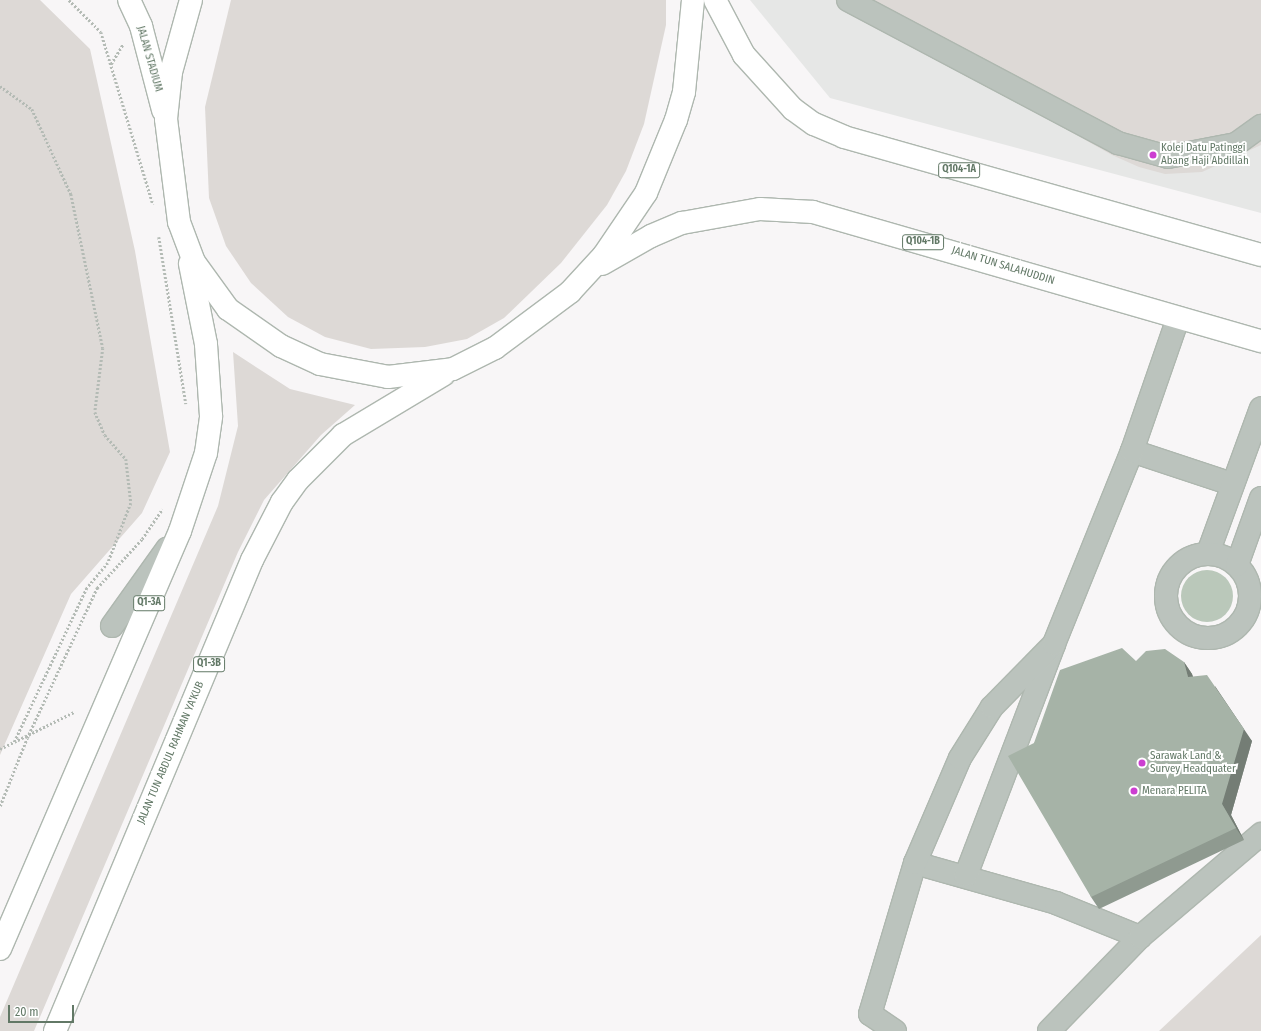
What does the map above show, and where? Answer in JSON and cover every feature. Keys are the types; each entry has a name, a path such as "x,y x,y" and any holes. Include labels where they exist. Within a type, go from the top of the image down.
{"main road":[{"name":"JALAN STADIUM","path":"129,0 140,26 166,119"},
{"path":"191,0 171,72 166,119 170,172 185,239 203,277 228,309 244,324 300,356 362,374 388,377 453,369"},
{"path":"588,273 630,219 667,145 684,92 693,0"},
{"name":"Q104-1A","path":"715,0 744,55 793,109 814,124 844,137 1261,255"},
{"name":"JALAN TUN SALAHUDDIN","path":"588,273 651,236 682,223 760,209 813,212 1261,341"},
{"name":"Q1-3A","path":"0,949 180,531 206,453 211,416 206,344 185,239"},
{"name":"JALAN TUN ABDUL RAHMAN YA'KUB","path":"55,1031 252,560 282,502 298,480 343,435 453,369 512,337 570,292 588,273"}],"lane":[{"path":"848,0 1118,143 1168,157 1236,144 1261,126"},
{"path":"966,876 1054,644 1132,451 1178,318"},
{"path":"1208,554 1232,484 1260,411"},
{"path":"1132,451 1232,484"},
{"path":"1237,565 1261,498"},
{"path":"112,626 180,531"},
{"path":"1208,554 1237,565 1250,589 1246,616 1226,635 1212,638 1186,632 1169,612 1168,585 1183,562 1208,554"},
{"path":"895,1031 870,1014 915,863 960,758 992,707 1054,644"},
{"path":"1049,1031 1140,938 1261,834"},
{"path":"915,863 966,876 1056,903 1140,938"}],"path":[{"path":"69,0 101,32 154,207"},
{"path":"0,86 32,110 71,194 103,348 95,412 105,435 126,459 131,503 108,563 86,588 14,743"},
{"path":"158,230 187,409"},
{"path":"0,806 27,738 97,588 142,539 166,504"},
{"path":"0,749 27,738 74,712"}],"shaded area":[{"path":"0,0 40,0 90,49 135,251 170,452 142,513 71,594 0,755"},
{"path":"231,0 666,0 666,25 644,124 626,171 607,205 561,263 504,318 467,339 425,347 371,349 325,337 288,317 251,283 226,246 209,198 205,107"},
{"name":"Kolej Datu Patinggi Abang Haji Abdillah","path":"750,0 1261,0 1261,213 830,98"},
{"name":"Kolej Datu Patinggi Abang Haji Abdillah","path":"835,0 1261,0 1261,145 1202,172 1165,174 1139,167 1112,155"},
{"path":"233,352 290,389 355,405 321,435 264,500 238,552 34,1031 0,1031 0,1017 218,506 238,426"},
{"path":"1207,570 1221,574 1229,582 1233,596 1229,610 1221,618 1207,622 1193,618 1185,610 1181,596 1185,582 1193,574"},
{"path":"1261,935 1261,1031 1159,1031"}],"building":[{"name":"Menara PELITA","path":"1122,648 1136,661 1146,651 1165,649 1184,662 1188,677 1207,675 1244,729 1222,804 1236,828 1091,897 1008,756 1034,743 1060,670"}],"place":[{"name":"Kolej Datu Patinggi Abang Haji Abdillah","path":"1153,155"},
{"name":"Sarawak Land & Survey Headquater","path":"1142,763"},
{"name":"Menara PELITA","path":"1134,791"}]}
